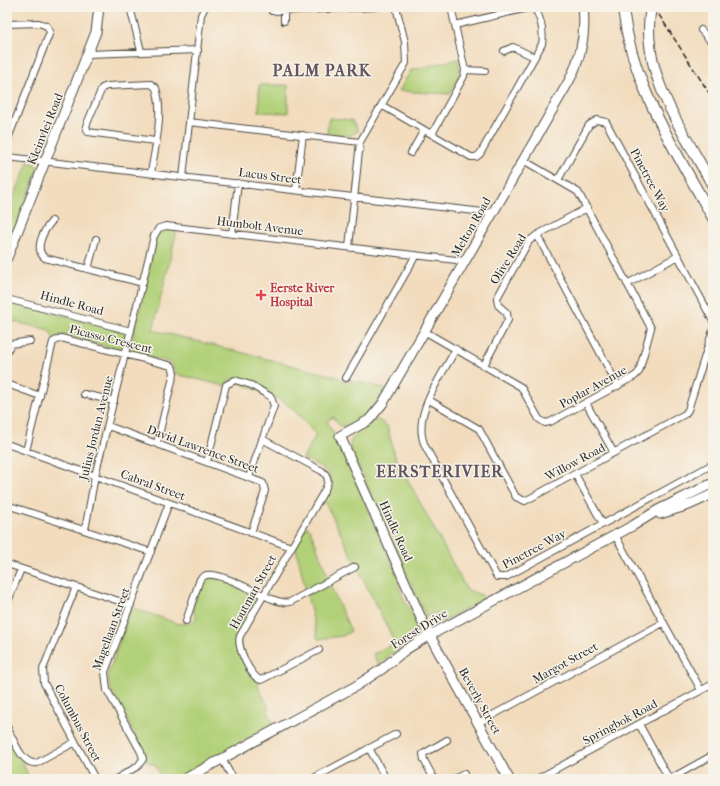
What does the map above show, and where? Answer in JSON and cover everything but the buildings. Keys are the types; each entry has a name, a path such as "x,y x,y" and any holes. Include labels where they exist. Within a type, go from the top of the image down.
{"main road":[{"path":"623,7 629,45 644,91 713,218"},
{"path":"650,9 649,43 651,59 658,82 713,186"}],"street":[{"name":"Kleinvlei Road","path":"7,258 88,54 98,25 99,7"},
{"path":"130,7 141,51"},
{"path":"183,177 202,15 205,7"},
{"path":"272,11 375,7"},
{"path":"349,247 360,142 383,106 402,71 406,58 405,42 396,7"},
{"path":"432,134 466,70 451,7"},
{"path":"383,106 471,157 478,156 542,44 543,38 537,13 532,7 455,25"},
{"name":"Melton Road","path":"340,436 364,424 379,410 575,69 583,40 582,7"},
{"path":"284,11 284,21"},
{"path":"7,24 39,23 47,26 50,32 7,141"},
{"path":"701,30 713,44"},
{"path":"504,51 513,47 534,57"},
{"path":"88,54 198,50"},
{"path":"466,70 485,71"},
{"path":"151,173 155,142 158,103 154,86 151,84 107,86 102,88 86,126 88,132 155,142"},
{"name":"Pinetree Way","path":"558,180 590,125 597,120 605,121 609,125 713,320"},
{"path":"189,122 360,142"},
{"path":"411,153 424,130"},
{"path":"296,190 303,135"},
{"name":"Lacus Street","path":"7,157 492,213"},
{"name":"Poplar Avenue","path":"424,331 521,387 539,420 543,422 550,422 618,386 639,372 651,332 587,208 578,192 523,160"},
{"path":"232,234 238,183"},
{"name":"Olive Road","path":"484,365 508,320 507,313 498,305 497,298 529,241 537,235 587,208"},
{"path":"52,220 46,228 39,248 42,256 47,259 143,282"},
{"name":"Humbolt Avenue","path":"131,331 154,236 159,228 166,226 465,261"},
{"path":"537,235 618,386"},
{"path":"88,269 96,239"},
{"path":"346,378 416,255"},
{"path":"627,284 678,256"},
{"name":"Hindle Road","path":"7,299 131,331"},
{"name":"Willow Road","path":"429,400 479,429 519,500 527,500 686,413 713,330"},
{"name":"Julius Jordan Avenue","path":"85,530 95,476 131,331"},
{"name":"Picasso Crescent","path":"26,451 53,342 57,339 64,338 170,365 173,368 174,373 157,443"},
{"path":"7,351 11,344 30,341"},
{"path":"429,400 456,350"},
{"path":"207,462 225,387 230,381 235,380 251,385 268,394 273,400 274,406 249,477"},
{"path":"7,384 40,396"},
{"path":"84,394 114,401"},
{"name":"Pinetree Way","path":"429,400 422,412 420,422 423,442 497,577 506,577 713,464"},
{"path":"586,403 614,453"},
{"name":"David Lawrence Street","path":"108,426 263,483 266,489 251,533"},
{"name":"Hindle Road","path":"340,436 430,635"},
{"name":"Houtman Street","path":"262,439 322,471 328,477 328,484 264,594 239,640 239,647 255,677 259,680 266,679 319,650"},
{"name":"Cabral Street","path":"7,444 291,547"},
{"path":"575,474 603,524"},
{"name":"Forest Drive","path":"185,779 356,686 382,669 405,650 430,635 615,535 658,510 713,483"},
{"name":"Forest Drive","path":"649,516 689,505 713,494"},
{"name":"Magellaan Street","path":"116,779 138,766 143,759 141,752 107,690 105,678 169,503"},
{"path":"7,505 151,552"},
{"path":"615,535 701,690"},
{"path":"7,564 131,605"},
{"path":"186,621 200,579 206,575 214,575 264,594 279,603 287,603 355,567"},
{"path":"7,604 21,569"},
{"name":"Columbus Street","path":"76,587 43,669 42,676 44,683 96,779"},
{"name":"Margot Street","path":"478,723 663,623"},
{"name":"Beverly Street","path":"430,635 509,779"},
{"name":"Springbok Road","path":"537,779 713,684"},
{"path":"639,724 669,779 713,755"},
{"path":"7,727 25,759 32,764 75,742"},
{"path":"312,779 396,734"},
{"path":"434,779 424,760 423,754 447,740"},
{"path":"369,748 386,779"},
{"path":"222,759 233,779"},
{"path":"454,779 464,774"}],"green space":[{"path":"458,59 460,72 450,94 399,91 411,70"},
{"path":"259,85 288,85 288,113 259,112"},
{"path":"329,118 352,120 358,131 350,136 327,133"},
{"path":"28,162 37,165 38,169 7,250 7,215"},
{"path":"166,229 177,230 153,330 338,377 344,381 351,382 351,380 386,389 368,414 354,423 347,426 340,426 333,417 327,421 339,444 399,578 399,588 416,622 416,628 411,639 378,664 373,654 395,643 323,498 329,482 329,476 323,469 303,458 316,435 294,410 281,400 231,379 224,386 176,374 171,363 169,362 131,353 130,350 157,236 160,232"},
{"path":"7,301 122,331 127,337 124,349 121,350 62,335 54,339 49,330 7,320"},
{"path":"377,419 387,426 395,456 467,590 482,595 484,599 442,622 435,612 426,617 393,544 393,538 397,533 395,529 389,529 385,525 350,448 350,443 355,435"},
{"path":"307,526 310,529 329,579 306,591 295,545"},
{"path":"211,576 255,592 259,598 236,642 239,652 259,682 258,687 270,709 267,710 274,724 176,779 163,779 155,765 146,761 145,754 110,688 108,675 131,607 179,624 191,623 196,618 193,608 202,579"},
{"path":"329,583 351,631 343,636 318,639 307,595"},
{"path":"7,732 23,762 29,779 7,779"}],"railway":[{"path":"654,7 713,99"}],"place":[{"name":"Eerste River Hospital","path":"261,295"}],"district":[{"name":"PALM PARK","path":"322,70"},
{"name":"EERSTERIVIER","path":"440,471"}]}
